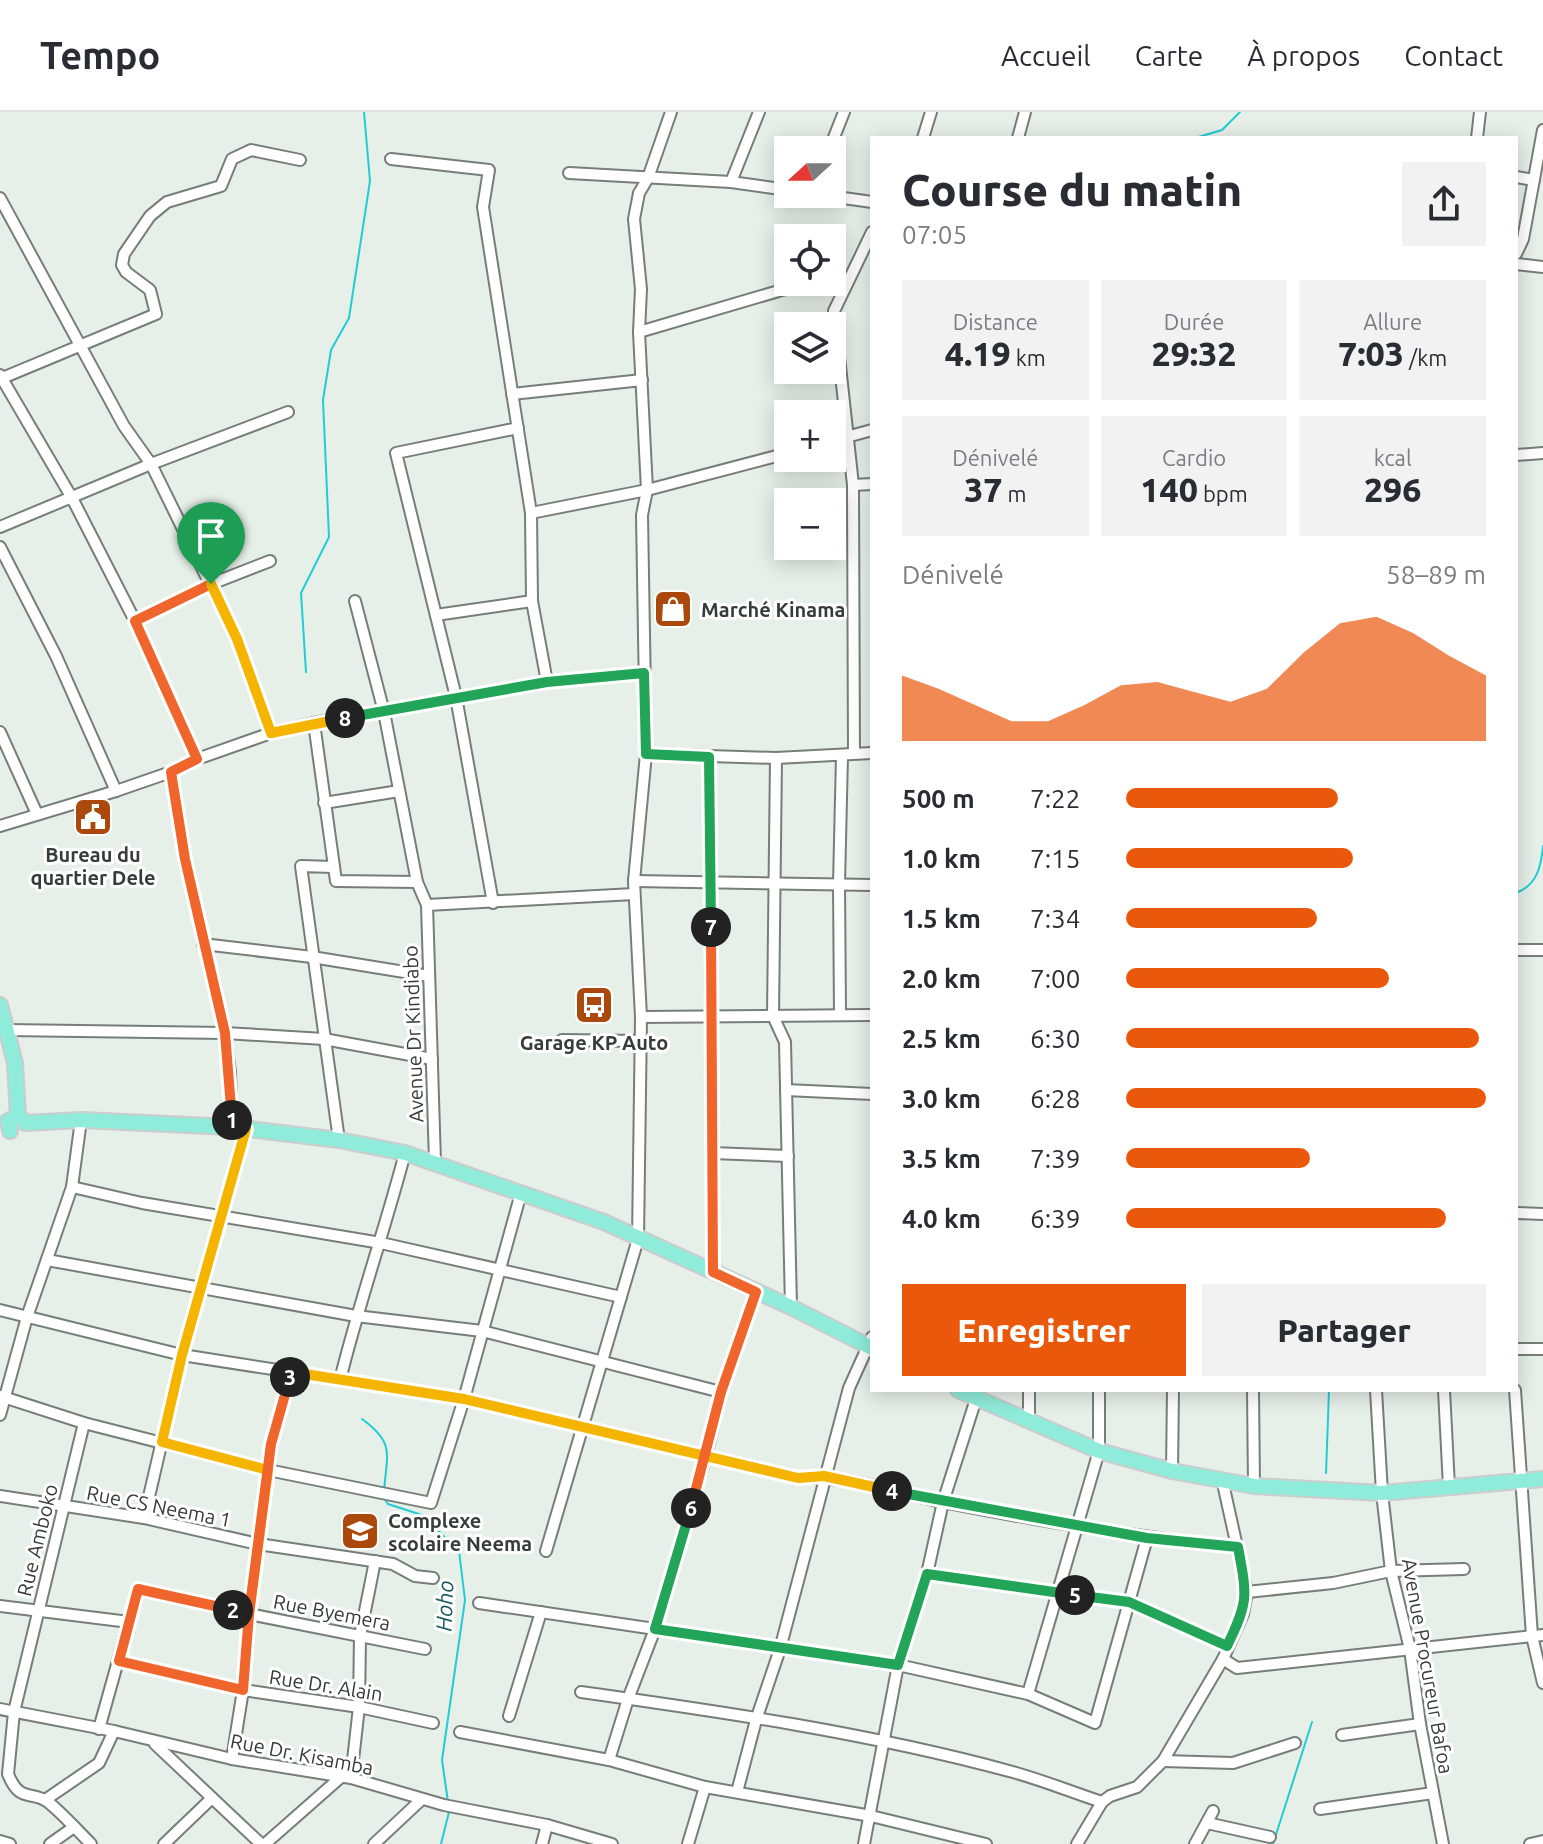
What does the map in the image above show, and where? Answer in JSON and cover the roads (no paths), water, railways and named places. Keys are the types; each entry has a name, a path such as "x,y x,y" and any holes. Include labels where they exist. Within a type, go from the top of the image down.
{"main road":[{"path":"0,1005 15,1063 21,1120 20,1133 5,1136"},
{"path":"21,1120 239,1128 339,1140 405,1153 604,1222 870,1344"},
{"path":"962,1392 1099,1451 1172,1471 1254,1486 1382,1493 1543,1479"}],"street":[{"path":"546,1551 638,1239 641,1017 634,881 646,754 642,515 647,490 639,332 641,289 634,219 639,193 648,178 671,112 661,112"},
{"path":"731,182 759,112"},
{"path":"835,136 844,112"},
{"path":"924,136 931,112"},
{"path":"1019,136 1025,112"},
{"path":"1477,136 1480,112"},
{"path":"1518,250 1523,239 1543,130"},
{"path":"197,759 135,621 72,498 1,377 156,314 150,290 126,272 122,265 124,254 150,216 167,202 221,186 232,159 251,150 300,160"},
{"path":"391,159 489,170 483,207 531,513 532,601 547,682"},
{"path":"569,173 731,182 774,188"},
{"path":"1518,177 1534,180"},
{"path":"0,198 124,426 151,464 237,639 271,733"},
{"path":"846,198 870,202"},
{"path":"846,284 870,236"},
{"path":"1518,264 1543,267"},
{"path":"639,332 774,292"},
{"path":"840,1015 839,884 848,755 853,485 834,311 841,296"},
{"path":"512,394 642,380"},
{"path":"0,527 151,464 288,412"},
{"path":"493,903 456,697 396,453 518,428"},
{"path":"848,437 870,431"},
{"path":"1518,455 1543,453"},
{"path":"531,513 647,490 774,457"},
{"path":"853,485 870,484"},
{"path":"0,547 56,656 116,791"},
{"path":"135,621 211,584 270,561"},
{"path":"355,601 384,712 417,882 427,905 634,894"},
{"path":"436,615 532,601"},
{"path":"0,826 116,791 271,733 547,682 644,673"},
{"path":"314,723 336,881 417,882"},
{"path":"0,732 37,814"},
{"path":"646,754 776,758 870,753"},
{"path":"709,757 713,1272"},
{"path":"776,758 773,1016 785,1042 791,1307"},
{"path":"144,1518 182,1355 223,1216 239,1128 225,1033 185,859 171,772"},
{"path":"324,803 399,791"},
{"path":"334,867 301,866 339,1140"},
{"path":"634,881 870,885"},
{"name":"Avenue Dr Kindiabo","path":"427,905 435,1162"},
{"path":"203,944 312,957 429,976"},
{"path":"1518,950 1543,950"},
{"path":"641,1017 870,1015"},
{"path":"7,1030 225,1033 324,1039 432,1059"},
{"path":"562,1040 639,1041"},
{"path":"786,1090 870,1094"},
{"path":"0,1415 2,1397 27,1317 72,1187 81,1120"},
{"path":"340,1380 405,1153"},
{"path":"712,1153 788,1156"},
{"path":"72,1187 142,1203 381,1243 621,1297"},
{"path":"2,1397 84,1423 268,1470 431,1503 464,1399 521,1193"},
{"path":"1518,1213 1543,1214"},
{"path":"47,1260 356,1316 482,1331 721,1392"},
{"path":"609,1760 655,1629 706,1456 721,1392 756,1292"},
{"path":"0,1310 182,1355 464,1399 798,1478 824,1476 943,1502 1147,1538 1238,1547"},
{"path":"737,1792 756,1720 780,1649 849,1388 870,1346"},
{"path":"1518,1349 1543,1349"},
{"path":"232,1759 243,1690 249,1614 271,1444 292,1372"},
{"path":"1029,1392 1029,1422"},
{"path":"1028,1694 1099,1451 1099,1392"},
{"path":"1172,1471 1173,1392"},
{"path":"1253,1392 1254,1486"},
{"name":"Avenue Procureur Bafoa","path":"1376,1392 1382,1493 1391,1571 1410,1649 1420,1724 1443,1844"},
{"path":"1444,1392 1449,1487"},
{"path":"1515,1392 1520,1481 1543,1683"},
{"path":"864,1844 898,1665 927,1574 943,1502 976,1399"},
{"name":"Rue Amboko","path":"84,1423 14,1712 8,1774 25,1797 45,1800 91,1844"},
{"path":"1077,1844 1102,1802 1137,1787 1163,1761 1223,1659 1243,1614 1247,1592 1222,1479"},
{"name":"Rue CS Neema 1","path":"0,1496 144,1518 258,1544 393,1564 415,1576 433,1578"},
{"path":"479,1603 898,1665 1028,1694 1095,1723 1147,1538"},
{"path":"263,1844 346,1778 359,1707 360,1636 375,1561"},
{"path":"1247,1592 1333,1583 1391,1571 1464,1569"},
{"path":"927,1574 1129,1602 1227,1646"},
{"name":"Rue Byemera","path":"129,1622 138,1589 425,1649"},
{"path":"0,1606 129,1622 99,1729"},
{"path":"509,1716 541,1612"},
{"path":"1223,1659 1237,1668 1538,1636"},
{"name":"Rue Dr. Alain","path":"119,1661 243,1690 359,1707 433,1723"},
{"path":"581,1692 739,1714 756,1720 883,1741 1011,1771 1102,1802"},
{"name":"Rue Dr. Kisamba","path":"0,1709 114,1731 232,1759 346,1778 456,1808 547,1825 612,1844"},
{"path":"1342,1735 1420,1724"},
{"path":"45,1800 99,1763 114,1731"},
{"path":"460,1732 609,1760 705,1787 871,1816 986,1844"},
{"name":"Rue Dr. Kisamba","path":"152,1742 263,1844"},
{"path":"1163,1761 1233,1763 1295,1743"},
{"path":"688,1844 705,1787"},
{"path":"1320,1809 1433,1793"},
{"path":"164,1844 212,1798"},
{"path":"374,1844 422,1799"},
{"path":"1195,1844 1213,1811"},
{"path":"1207,1823 1270,1837"},
{"path":"542,1844 547,1825"},
{"path":"50,1844 74,1827"},
{"path":"0,1841 10,1844"},
{"path":"1530,1844 1543,1841"}],"waterway":[{"path":"306,672 301,593 329,537 323,400 331,350 349,318 370,181 364,112"},
{"path":"1202,136 1222,130 1240,112"},
{"path":"1518,892 1529,885 1537,874 1543,846"},
{"path":"1326,1473 1329,1392"},
{"name":"Hoho","path":"362,1419 373,1427 384,1442 387,1458 384,1491"},
{"name":"Hoho","path":"383,1497 388,1504 422,1515 459,1551 465,1600 442,1760 448,1802"},
{"path":"1273,1844 1312,1722"},
{"name":"Hoho","path":"441,1844 449,1812"}],"place":[{"name":"Marché Kinama","path":"673,609"},
{"name":"Bureau du quartier Dele","path":"93,817"},
{"name":"Garage KP Auto","path":"594,1005"},
{"name":"Complexe scolaire Neema","path":"360,1531"}]}
